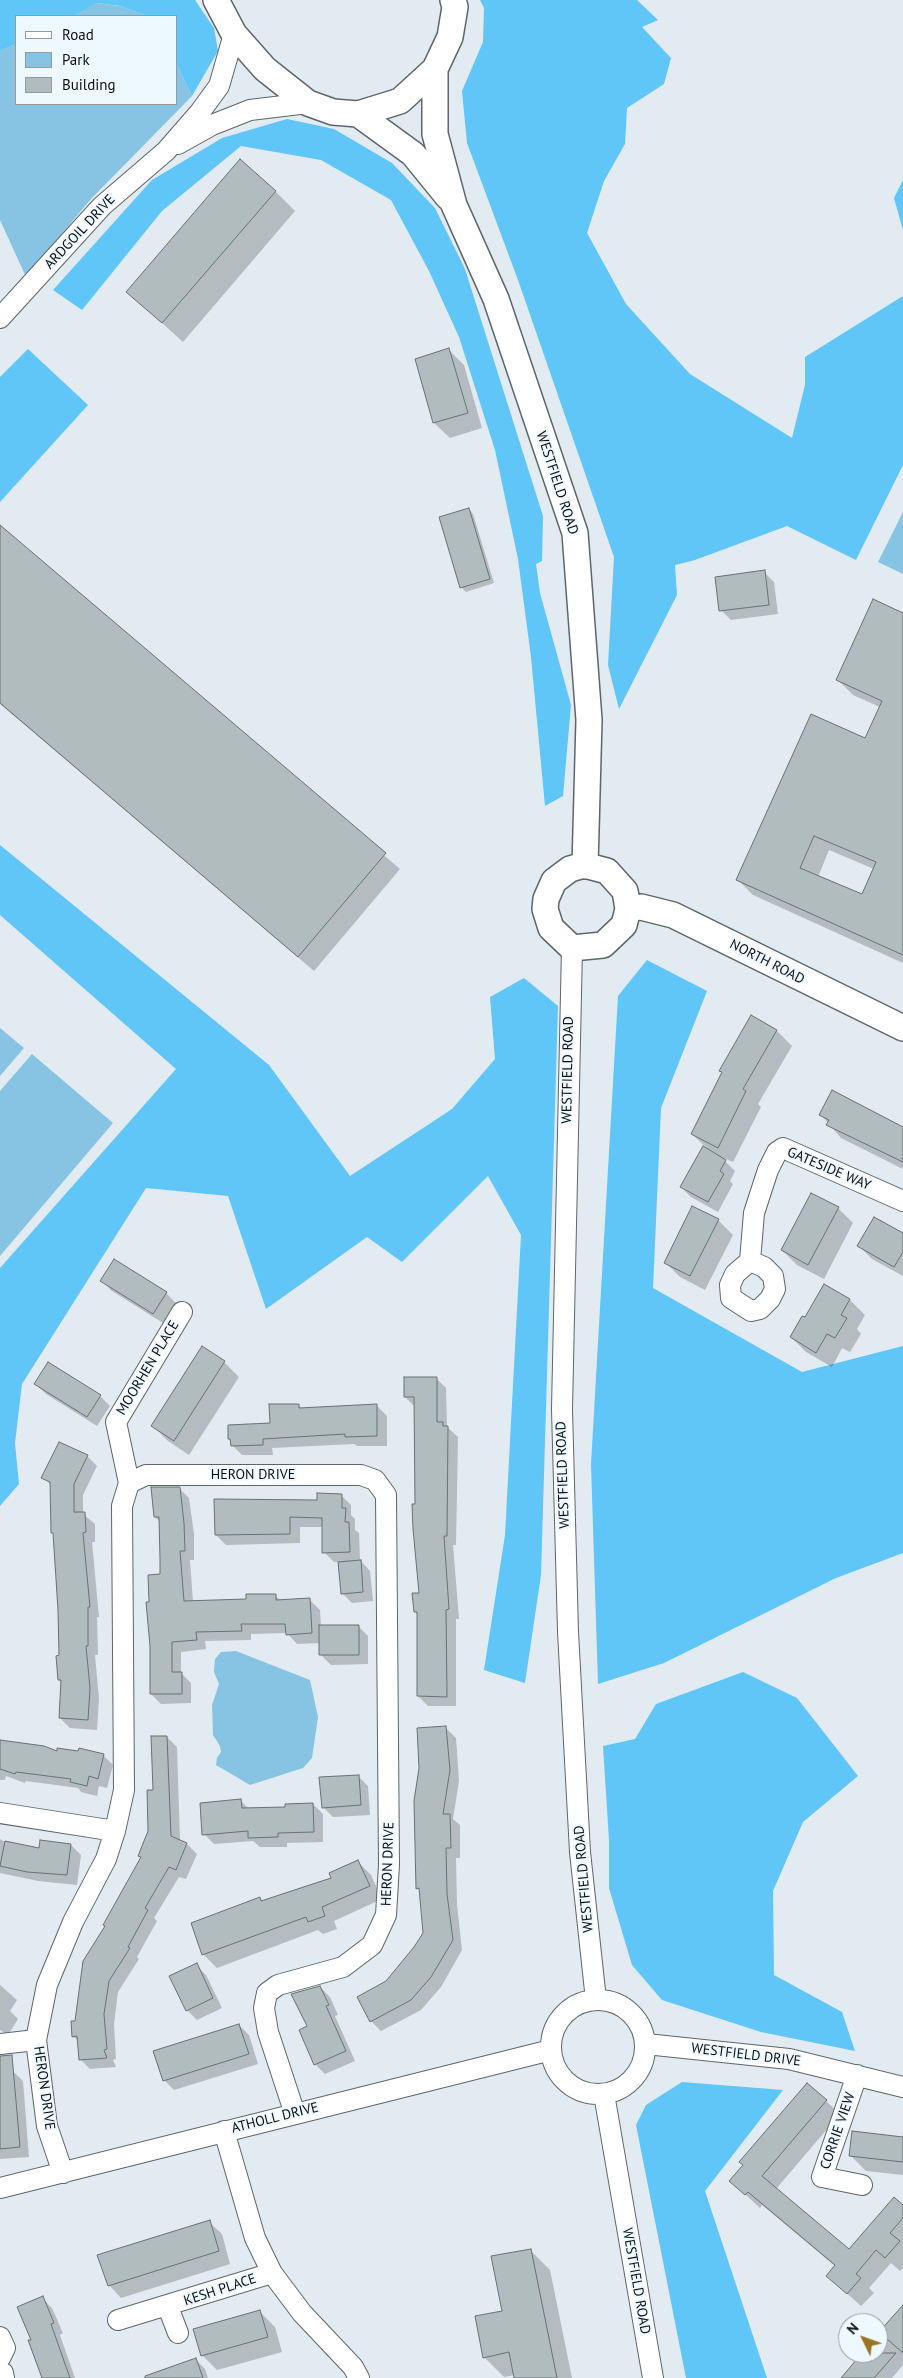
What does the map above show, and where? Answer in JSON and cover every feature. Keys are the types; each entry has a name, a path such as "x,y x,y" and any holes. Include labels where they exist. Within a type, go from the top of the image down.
{"main road":[{"path":"216,0 237,47 308,103 333,112 358,114 400,101 435,69 450,37 454,3"},
{"name":"WESTFIELD ROAD","path":"435,69 434,134 454,205 496,299 575,533 589,720 585,866"},
{"name":"WESTFIELD ROAD","path":"358,114 413,154 454,205"},
{"path":"585,866 607,871 625,891 628,909 624,925 603,945 572,948 551,928 545,909 546,899 554,881 570,869 585,866"},
{"name":"NORTH ROAD","path":"628,909 641,907 673,914 903,1028"}],"street":[{"name":"ARDGOIL DRIVE","path":"166,152 219,86 237,47"},
{"name":"ARDGOIL DRIVE","path":"0,318 102,206 166,152 212,125 250,110 308,103"},
{"name":"WESTFIELD ROAD","path":"572,948 562,1409 568,1632 579,1833 596,2000"},
{"name":"GATESIDE WAY","path":"750,1261 754,1214 768,1170 777,1152 783,1148 903,1201"},
{"name":"MOORHEN PLACE","path":"129,1483 116,1422 182,1312"},
{"name":"HERON DRIVE","path":"63,2173 47,2126 36,2040 47,1985 72,1922 106,1859 115,1831 124,1790 122,1506 129,1483 146,1475 361,1475 376,1480 386,1494 390,1865 386,1915 372,1945 343,1967 278,1985 267,1993 264,2008 268,2032 295,2114"},
{"path":"0,1813 115,1831"},
{"path":"596,2000 609,2001 631,2013 643,2031 646,2044 645,2058 636,2076 628,2084 604,2094 588,2094 575,2089 559,2074 554,2065 551,2050 552,2038 559,2021 573,2007 596,2000"},
{"path":"0,2044 36,2040"},
{"name":"WESTFIELD DRIVE","path":"646,2044 789,2059 903,2087"},
{"name":"ATHOLL DRIVE","path":"0,2188 551,2050"},
{"name":"CORRIE VIEW","path":"857,2075 822,2177 862,2185"},
{"name":"WESTFIELD ROAD","path":"604,2094 653,2378"},
{"path":"224,2131 255,2238 272,2273 302,2313 353,2367 359,2378"},
{"name":"KESH PLACE","path":"118,2320 168,2307 272,2273"},
{"name":"KESH PLACE","path":"168,2307 178,2333"},
{"path":"0,2337 5,2348 0,2358"},
{"path":"0,2372 3,2373 4,2378"}],"green space":[{"path":"96,3 120,6 144,15 76,15"},
{"path":"15,44 15,105 178,105 178,67 192,96 90,200 26,277 0,220 0,51"},
{"path":"903,512 903,574 878,562"},
{"path":"0,1028 24,1048 0,1076"},
{"path":"32,1054 113,1123 0,1256 0,1091"},
{"path":"236,1651 310,1680 318,1717 312,1758 303,1768 250,1785 216,1765 217,1758 221,1752 220,1746 213,1735 212,1705 219,1684 214,1672 215,1659 221,1652"}],"shaded area":[{"path":"0,0 195,0 214,28 218,51 192,96 178,67 178,15 144,15 120,6 97,3 76,15 15,15 15,44 0,51"},
{"path":"480,0 637,0 658,20 642,27 671,58 664,84 627,108 625,144 604,181 587,233 626,304 690,374 792,438 805,385 805,357 903,296 903,465 856,560 787,526 695,560 675,565 677,595 619,709 608,665 614,557 518,280 467,143 462,91 483,42 484,8"},
{"path":"287,119 334,129 392,163 435,208 465,269 543,516 542,561 536,564 540,593 571,705 563,796 545,806 531,657 518,559 495,450 459,337 429,271 391,200 321,160 241,146 162,211 82,310 53,290 152,180 222,138"},
{"path":"903,180 903,230 894,198"},
{"path":"28,349 88,405 0,502 0,377"},
{"path":"0,845 269,1065 350,1176 452,1109 495,1059 490,997 524,978 558,1006 541,1575 525,1683 484,1670 505,1535 521,1235 488,1176 402,1262 367,1237 266,1309 228,1196 146,1188 22,1384 15,1443 19,1484 0,1506 0,1268 176,1069 0,915"},
{"path":"647,960 707,991 661,1108 653,1288 802,1372 903,1346 903,1553 836,1578 664,1663 598,1684 591,1464 618,996"},
{"path":"743,1672 797,1698 858,1776 803,1822 773,1891 774,1975 842,2012 855,2051 761,2032 662,2000 632,1965 609,1888 609,1840 603,1746 635,1739 656,1704"},
{"path":"682,2082 783,2090 705,2191 767,2378 686,2378 636,2125 646,2105"}],"building":[{"path":"240,159 276,191 162,323 126,292"},
{"path":"449,348 468,413 433,423 415,359"},
{"path":"469,508 490,579 460,588 439,517"},
{"path":"0,525 386,853 298,957 0,703"},
{"path":"765,570 769,605 719,611 715,577"},
{"path":"873,599 903,613 903,955 736,880 811,714 865,738 882,701 836,680","holes":["814,836 876,862 862,894 800,868"]},
{"path":"751,1015 777,1030 743,1089 746,1091 718,1148 691,1134 722,1072 719,1071"},
{"path":"832,1090 903,1127 903,1162 826,1125 829,1120 819,1115"},
{"path":"703,1146 726,1160 720,1171 724,1174 708,1202 680,1187"},
{"path":"811,1193 839,1207 808,1265 781,1250"},
{"path":"692,1206 719,1219 690,1276 664,1263"},
{"path":"874,1217 903,1233 903,1252 894,1267 857,1246"},
{"path":"114,1259 167,1292 153,1314 100,1281"},
{"path":"824,1284 850,1299 841,1315 847,1318 835,1338 827,1334 816,1353 790,1337 802,1316 805,1317"},
{"path":"202,1346 225,1361 174,1441 151,1426"},
{"path":"48,1362 101,1395 87,1417 34,1384"},
{"path":"404,1377 437,1377 437,1422 443,1422 443,1426 448,1426 447,1536 444,1536 449,1609 446,1610 447,1697 417,1696 417,1612 414,1612 412,1593 419,1593 412,1504 415,1504 414,1397 404,1397"},
{"path":"269,1404 299,1404 299,1408 377,1404 377,1436 345,1437 345,1434 263,1439 263,1445 231,1446 230,1439 228,1439 228,1425 270,1423"},
{"path":"59,1442 88,1455 74,1484 74,1512 85,1512 86,1532 83,1533 90,1607 88,1607 88,1646 86,1646 90,1688 88,1720 59,1718 61,1680 58,1680 56,1656 59,1655 58,1610 53,1533 51,1533 50,1482 41,1478"},
{"path":"151,1487 180,1487 185,1551 180,1551 184,1601 246,1599 246,1594 276,1594 276,1600 310,1598 312,1633 286,1635 285,1624 241,1624 242,1631 196,1632 197,1640 172,1642 172,1672 182,1672 182,1694 150,1694 150,1646 146,1602 149,1602 148,1575 160,1574 159,1517 154,1517"},
{"path":"317,1493 342,1494 342,1508 346,1508 345,1522 349,1522 350,1552 322,1553 322,1518 290,1517 290,1534 215,1535 214,1499 317,1500"},
{"path":"361,1560 363,1592 341,1594 338,1562"},
{"path":"319,1625 359,1625 359,1655 319,1655"},
{"path":"446,1726 450,1770 443,1814 450,1814 451,1848 446,1848 447,1894 453,1940 431,1977 411,2000 370,2022 357,1997 386,1981 423,1933 419,1888 416,1889 414,1801 419,1768 417,1728"},
{"path":"151,1736 167,1736 171,1836 187,1843 176,1870 169,1867 145,1908 148,1910 128,1947 130,1948 109,1981 104,2014 107,2049 104,2050 107,2058 79,2060 77,2036 72,2037 71,2021 75,2021 83,1961 105,1926 103,1925 141,1857 138,1856 148,1831 147,1790 153,1790"},
{"path":"0,1740 44,1746 57,1751 57,1748 78,1751 79,1748 104,1754 98,1779 89,1776 87,1786 70,1782 71,1779 16,1772 15,1774 0,1769"},
{"path":"359,1775 361,1805 322,1808 319,1777"},
{"path":"241,1799 242,1808 285,1807 285,1804 313,1803 314,1832 278,1833 278,1837 248,1838 248,1831 202,1835 200,1803"},
{"path":"40,1840 71,1844 67,1875 27,1872 0,1866 5,1841 39,1848"},
{"path":"358,1860 370,1886 322,1907 325,1916 308,1922 306,1917 202,1955 191,1923 260,1897 261,1901 331,1878 329,1873"},
{"path":"197,1963 213,1998 186,2011 169,1976"},
{"path":"320,1986 329,2005 326,2006 346,2051 314,2065 299,2030 307,2026 291,1994"},
{"path":"239,2024 249,2054 163,2081 153,2051"},
{"path":"12,2055 20,2147 0,2149 0,2056"},
{"path":"807,2083 827,2100 762,2176 849,2249 894,2197 903,2205 903,2218 890,2233 900,2241 885,2258 876,2250 856,2274 861,2278 847,2294 826,2276 835,2265 748,2192 745,2195 729,2181 743,2165 739,2162"},
{"path":"852,2131 903,2137 903,2162 849,2156"},
{"path":"210,2220 219,2251 108,2286 97,2255"},
{"path":"531,2249 557,2378 514,2378 509,2352 483,2358 475,2316 502,2311 491,2256"},
{"path":"43,2296 54,2323 51,2324 70,2378 42,2378 28,2340 31,2340 17,2307"},
{"path":"903,2305 903,2353 888,2340 888,2322"},
{"path":"260,2310 268,2337 201,2356 193,2329"},
{"path":"888,2353 896,2353 888,2362"},
{"path":"196,2358 203,2378 145,2378 145,2376"},
{"path":"854,2363 887,2363 874,2378 841,2378"}]}
